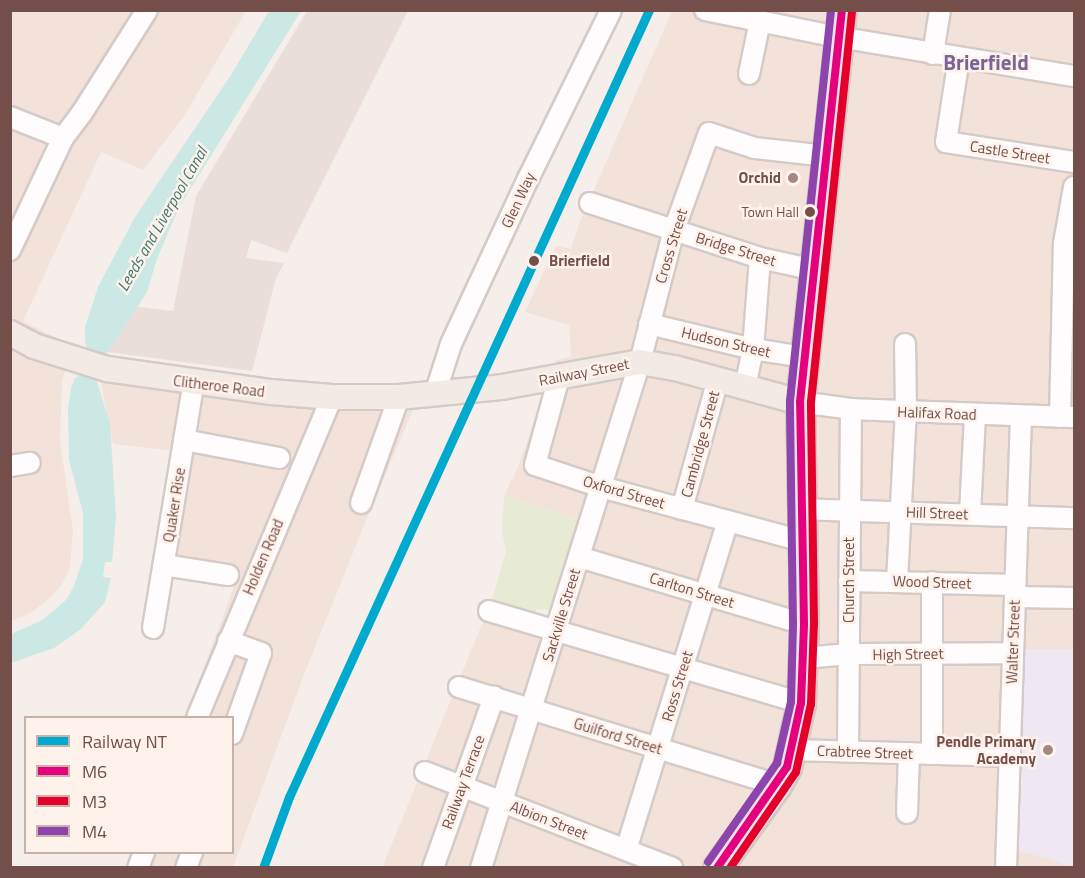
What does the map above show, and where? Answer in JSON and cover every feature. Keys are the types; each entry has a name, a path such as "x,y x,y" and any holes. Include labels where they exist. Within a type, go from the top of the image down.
{"highway":[{"path":"717,867 777,785 793,750 801,704 804,624 800,509 800,402 842,10"}],"main road":[{"name":"Clitheroe Road","path":"10,333 34,346 107,369 332,397 399,397 435,394"},
{"name":"Railway Street","path":"435,394 511,386 640,362 718,379 800,402"}],"street":[{"path":"10,250 63,138 82,113 147,10"},
{"name":"Glen Way","path":"435,394 451,344 611,10"},
{"path":"705,10 755,17 838,37 933,54 1074,76"},
{"path":"933,54 940,10"},
{"path":"749,74 755,17"},
{"name":"Castle Street","path":"960,58 946,142 1074,162"},
{"path":"10,117 63,138"},
{"name":"Cross Street","path":"640,362 674,230 709,133 755,148 826,156"},
{"path":"1067,417 1068,323 1064,243 1074,187"},
{"name":"Bridge Street","path":"590,203 760,258 815,270"},
{"path":"746,387 753,349 760,258"},
{"name":"Hudson Street","path":"649,324 753,349 804,357"},
{"path":"897,581 906,412 905,344"},
{"name":"Sackville Street","path":"481,867 640,362"},
{"name":"Oxford Street","path":"559,376 535,465 601,487 802,542"},
{"name":"Cambridge Street","path":"682,509 718,379"},
{"name":"Quaker Rise","path":"153,628 194,381"},
{"name":"Holden Road","path":"197,716 332,397"},
{"path":"361,503 399,397"},
{"name":"Halifax Road","path":"800,402 851,409 1067,417"},
{"name":"Church Street","path":"848,751 851,409"},
{"path":"970,514 975,414"},
{"name":"Walter Street","path":"1006,867 1021,416"},
{"path":"184,440 279,458"},
{"path":"10,466 30,463"},
{"name":"Hill Street","path":"800,509 1074,518"},
{"name":"Ross Street","path":"626,850 728,522"},
{"name":"Carlton Street","path":"579,556 804,624"},
{"path":"164,565 228,575"},
{"name":"Wood Street","path":"849,581 932,582 1074,598"},
{"path":"932,582 932,754"},
{"path":"489,611 801,704"},
{"path":"228,641 261,653 234,728"},
{"name":"High Street","path":"804,658 849,654 1013,652"},
{"name":"Guilford Street","path":"459,687 777,785"},
{"name":"Railway Terrace","path":"433,867 494,697"},
{"name":"Crabtree Street","path":"793,750 1009,756"},
{"path":"907,813 909,753"},
{"name":"Albion Street","path":"425,772 672,867"}],"shaded area":[{"path":"10,11 246,11 184,116 143,170 101,152 23,321 73,346 62,381 60,442 73,530 70,567 62,584 49,599 29,614 11,621"},
{"path":"307,11 408,11 287,253 251,240 246,258 284,263 276,278 252,371 108,352 137,307 173,311 196,196"},
{"path":"672,11 1074,11 1074,867 382,868 491,602 551,622 581,520 504,496 518,467 556,360 571,357 569,325 525,312 556,246 571,249 579,224"},
{"path":"100,377 423,387 303,677 233,867 133,867 138,854 234,854 234,716 185,716 235,584 155,574 175,451 113,444"},
{"name":"Pendle Primary Academy","path":"1023,649 1074,649 1074,867 1018,850"}],"green space":[{"path":"504,496 581,520 550,610 536,609 534,616 491,602 506,552 502,531"}],"water":[{"name":"Leeds and Liverpool Canal","path":"269,11 301,11 179,207 157,259 147,292 108,352 101,356 96,379 110,423 116,517 112,562 105,562 103,577 111,578 105,602 81,629 54,648 11,663 11,634 41,621 66,600 83,560 83,513 69,460 68,410 71,388 75,378 82,374 88,351 85,327 98,287 135,217 231,75"}],"rail line":[{"name":"NT","path":"263,868 289,797 649,10"}],"transit line":[{"name":"M4","path":"708,862 777,763 791,702 793,624 790,401 831,10"},
{"name":"M6","path":"717,868 787,767 801,703 804,624 800,402 842,10"},
{"name":"M3","path":"730,868 796,772 811,704 814,624 811,402 852,11"}],"place":[{"name":"Orchid","path":"793,178"},
{"name":"Town Hall","path":"810,212"},
{"name":"Brierfield","path":"534,261"},
{"name":"Pendle Primary Academy","path":"1048,750"}],"district":[{"name":"Brierfield","path":"986,62"}]}
